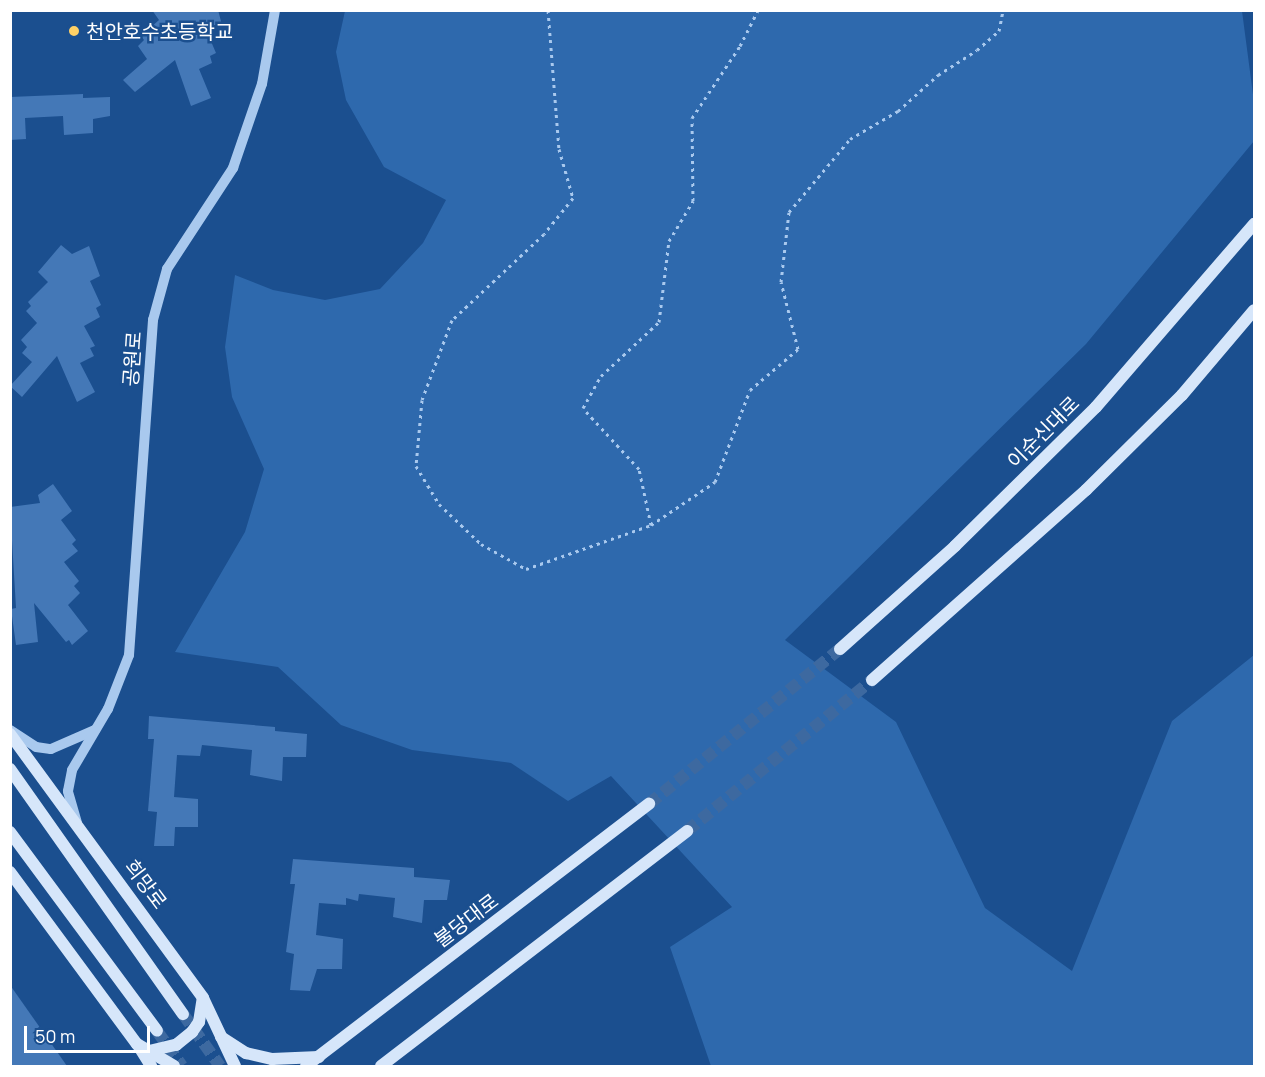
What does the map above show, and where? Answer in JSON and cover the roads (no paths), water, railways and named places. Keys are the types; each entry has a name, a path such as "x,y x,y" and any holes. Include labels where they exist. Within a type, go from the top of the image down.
{"main road":[{"name":"이순신대로","path":"840,649 955,546 1096,407 1254,224"},
{"path":"872,680 1086,490 1182,395 1254,310"},
{"name":"희망로","path":"10,732 203,998 235,1066"},
{"path":"10,769 183,1014"},
{"name":"불당대로","path":"306,1066 649,804"},
{"path":"381,1066 687,831"},
{"path":"10,832 157,1031"},
{"path":"10,872 151,1066"},
{"path":"149,1051 176,1045 192,1032 199,1022 203,998"},
{"path":"221,1037 246,1053 272,1059 319,1057"},
{"path":"137,1044 174,1066"}],"street":[{"name":"공원로","path":"76,823 68,791 72,770 108,709 129,654 153,320 167,269 233,168 262,84 275,10"},
{"path":"10,732 36,747 51,749 94,730"}],"tunnel":[{"path":"649,804 840,649"},
{"path":"687,831 872,680"},
{"path":"183,1014 220,1066"},
{"path":"157,1031 182,1066"}],"place":[{"name":"천안호수초등학교","path":"74,31"}]}
